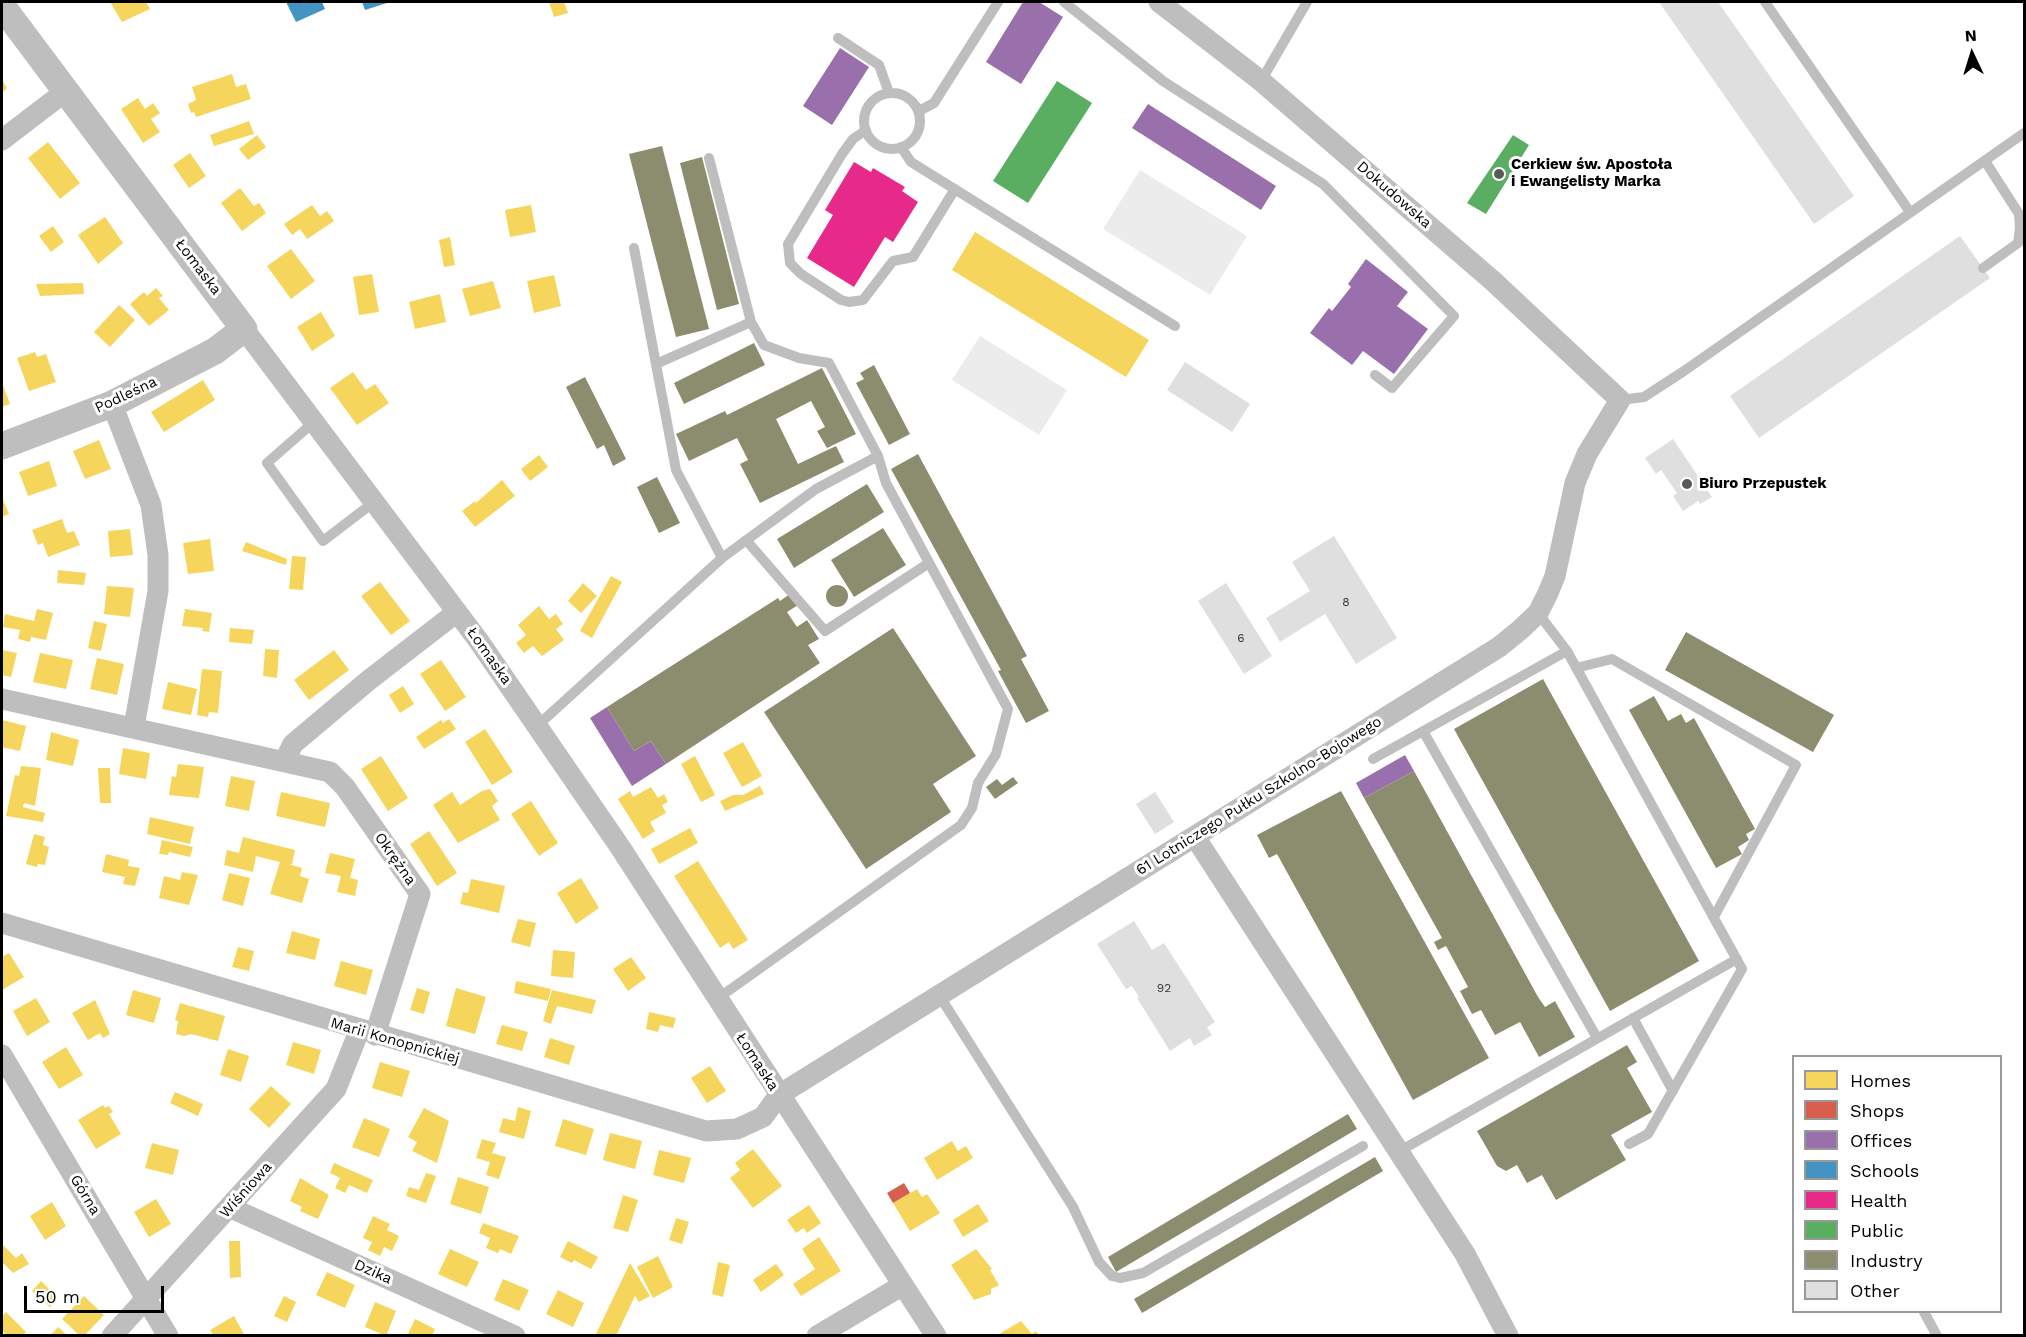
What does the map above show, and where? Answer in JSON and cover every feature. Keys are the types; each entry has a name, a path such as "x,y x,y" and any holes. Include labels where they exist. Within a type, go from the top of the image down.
{"street":[{"name":"Dokudowska","path":"1159,2 1261,81 1493,281 1620,400"},
{"name":"Łomaska","path":"2,6 457,612 537,726 936,1335"},
{"path":"2,140 66,91"},
{"name":"Podleśna","path":"2,446 112,404 215,351 244,328"},
{"name":"61 Lotniczego Pułku Szkolno-Bojowego","path":"779,1095 1499,647 1538,613 1555,576 1575,483 1598,434 1620,400"},
{"path":"112,404 152,505 158,555 158,591 134,727"},
{"path":"285,760 293,744 369,680 457,612"},
{"name":"Okrężna","path":"2,699 330,771 345,787 420,894 367,1033"},
{"path":"1195,837 1465,1254 1508,1335"},
{"name":"Marii Konopnickiej","path":"2,923 367,1033 706,1131 737,1129 763,1118 779,1095"},
{"name":"Wiśniowa","path":"111,1335 231,1208 336,1089 367,1033"},
{"name":"Górna","path":"2,1055 168,1335"},
{"name":"Dzika","path":"231,1208 515,1335"},
{"path":"817,1335 903,1285"}],"lane":[{"path":"919,111 934,103 998,2"},
{"path":"1064,2 1163,81 1323,184 1454,316 1392,388 1375,375"},
{"path":"1261,81 1306,2"},
{"path":"1765,2 1910,212"},
{"path":"838,38 879,65 889,93"},
{"path":"889,93 901,94 912,101 919,111 920,124 916,135 901,147 883,147 872,140 866,130 864,117 868,106 877,97 889,93"},
{"path":"866,130 853,139 842,154 788,244 790,263 801,274 842,300 849,302 863,300 893,261 913,257 955,189"},
{"path":"1620,400 1644,397 2025,133"},
{"path":"901,147 911,162 1175,326"},
{"path":"709,158 751,322 764,345 800,357 829,363 878,456 886,483 1008,708 996,754 978,783 968,817 717,999"},
{"path":"1983,268 2018,243 2020,228 2019,214 1985,160"},
{"path":"634,248 676,470 722,558"},
{"path":"656,364 751,322"},
{"path":"315,422 267,463 323,541 374,502"},
{"path":"537,726 722,558 816,489 878,456"},
{"path":"746,540 825,631 929,563"},
{"path":"1538,613 1567,651 1742,969 1648,1134 1629,1144"},
{"path":"1373,759 1567,651"},
{"path":"1576,668 1612,659 1796,765 1714,916"},
{"path":"1423,731 1597,1038"},
{"path":"1398,1152 1737,959"},
{"path":"939,995 1073,1207 1099,1262 1112,1276 1120,1278 1143,1273 1363,1146"},
{"path":"1633,1018 1673,1091"},
{"path":"1925,1313 1937,1335"}],"shaded area":[{"path":"1140,170 1247,236 1210,295 1103,229"},
{"path":"980,336 1067,390 1039,435 952,380"}],"building: Homes":[{"path":"110,2 146,2 150,9 122,22"},
{"path":"549,2 564,2 568,13 554,17"},
{"path":"232,74 236,87 246,84 251,99 196,117 194,112 191,113 188,104 196,100 192,87"},
{"path":"2,80 7,88 2,93"},
{"path":"138,98 145,109 153,103 160,113 151,119 160,132 143,143 121,109"},
{"path":"249,121 254,134 214,146 210,135"},
{"path":"257,135 266,147 248,160 239,149"},
{"path":"48,142 80,183 60,199 28,158"},
{"path":"190,153 206,176 189,188 173,165"},
{"path":"240,188 254,206 259,203 266,213 242,231 221,203"},
{"path":"312,205 320,216 327,211 334,221 307,239 300,229 292,235 284,224"},
{"path":"531,205 536,232 510,237 505,210"},
{"path":"105,217 123,243 98,264 78,235"},
{"path":"53,226 64,242 51,252 39,236"},
{"path":"975,232 1149,340 1126,377 952,270"},
{"path":"450,237 455,265 444,267 439,240"},
{"path":"291,249 315,281 291,299 267,266"},
{"path":"372,274 379,312 359,315 353,277"},
{"path":"554,275 561,306 534,313 527,281"},
{"path":"493,281 501,308 470,316 462,289"},
{"path":"83,283 84,294 40,296 36,284"},
{"path":"156,288 163,296 159,298 169,310 149,326 130,304 144,292 147,296"},
{"path":"440,294 446,322 415,329 409,302"},
{"path":"119,305 135,320 110,347 94,332"},
{"path":"321,312 335,336 312,351 297,327"},
{"path":"35,352 37,357 46,354 56,382 29,391 17,358"},
{"path":"353,372 366,390 375,384 389,403 357,425 330,388"},
{"path":"203,380 215,400 164,432 151,412"},
{"path":"2,383 10,404 2,407"},
{"path":"99,440 111,469 85,479 73,451"},
{"path":"539,455 548,467 530,481 521,469"},
{"path":"49,461 57,486 28,496 19,472"},
{"path":"502,480 515,496 475,527 462,511 475,501 476,503"},
{"path":"2,497 9,514 2,517"},
{"path":"62,519 67,533 74,531 80,545 48,557 43,543 38,545 32,530"},
{"path":"130,529 133,555 110,557 108,531"},
{"path":"210,539 214,571 188,574 183,543"},
{"path":"246,542 287,559 286,565 242,551"},
{"path":"292,556 306,557 303,590 289,589"},
{"path":"58,570 86,573 84,585 57,583"},
{"path":"611,576 622,582 592,638 580,631"},
{"path":"380,582 410,621 391,635 361,596"},
{"path":"583,583 597,596 581,613 568,601"},
{"path":"107,586 134,588 130,617 104,614"},
{"path":"539,606 549,619 556,614 563,624 556,629 564,640 542,656 533,646 524,653 516,643 526,635 518,625"},
{"path":"37,609 53,613 46,640 31,637 30,642 18,639 20,630 3,627 5,614 34,621"},
{"path":"185,609 212,613 209,632 202,631 203,628 182,626"},
{"path":"94,621 107,624 101,651 88,648"},
{"path":"230,628 254,630 252,644 229,642"},
{"path":"265,649 279,650 277,678 263,676"},
{"path":"2,650 17,653 11,677 2,675"},
{"path":"334,650 349,670 309,700 294,680"},
{"path":"40,653 73,660 66,689 33,682"},
{"path":"97,658 124,664 117,695 90,689"},
{"path":"441,660 466,697 445,711 420,674"},
{"path":"202,669 222,671 218,713 209,712 208,717 197,715"},
{"path":"168,682 197,689 191,715 162,709"},
{"path":"403,686 414,704 400,713 389,695"},
{"path":"449,719 456,729 424,749 416,737 441,720 443,723"},
{"path":"2,720 26,726 20,751 2,747"},
{"path":"485,729 513,772 492,785 465,742"},
{"path":"51,732 79,740 73,766 46,760"},
{"path":"743,742 762,776 742,787 723,753"},
{"path":"123,748 150,753 146,779 119,774"},
{"path":"381,756 408,798 388,811 361,769"},
{"path":"695,756 715,795 701,802 681,764"},
{"path":"178,764 204,767 199,798 169,795 172,776 176,777"},
{"path":"21,766 41,768 35,806 24,803 23,807 45,813 43,822 6,816 15,775 19,776"},
{"path":"98,768 110,768 111,803 100,803"},
{"path":"231,776 255,781 249,811 225,806"},
{"path":"760,786 764,794 725,811 720,801 733,795 743,795"},
{"path":"651,787 658,798 664,794 668,802 662,805 666,813 650,822 655,831 643,839 618,799 630,791 633,797"},
{"path":"490,789 498,801 492,806 500,820 458,843 433,805 452,792 460,805 482,791"},
{"path":"281,792 330,803 325,827 276,816"},
{"path":"531,801 558,843 539,856 511,814"},
{"path":"150,817 194,827 190,844 147,834"},
{"path":"690,828 698,843 659,864 651,849"},
{"path":"429,831 457,873 437,886 410,844"},
{"path":"34,834 45,837 43,845 49,847 45,865 38,864 37,867 26,864"},
{"path":"243,837 295,850 292,864 289,864 302,868 300,876 309,879 302,903 270,894 280,862 256,856 253,872 224,865 227,850 239,853"},
{"path":"162,840 193,847 190,857 169,852 168,855 159,854"},
{"path":"330,853 355,859 350,878 358,880 355,896 337,892 341,876 325,873"},
{"path":"106,854 129,860 128,866 140,868 135,886 123,884 125,877 102,872"},
{"path":"698,861 748,940 733,949 729,942 720,948 674,876"},
{"path":"182,872 198,875 189,905 159,898 164,876 180,880"},
{"path":"229,873 250,878 243,906 222,900"},
{"path":"581,878 599,908 576,924 557,893"},
{"path":"471,879 505,886 499,913 460,904 463,892 468,893"},
{"path":"518,919 536,923 530,947 511,942"},
{"path":"292,931 320,939 315,960 286,953"},
{"path":"238,947 254,951 249,971 232,967"},
{"path":"553,950 575,952 573,978 551,976"},
{"path":"9,953 24,977 2,990 2,957"},
{"path":"631,957 646,978 628,991 613,969"},
{"path":"341,961 373,970 366,995 334,986"},
{"path":"516,981 551,989 548,1001 514,993"},
{"path":"417,988 430,992 424,1014 410,1010"},
{"path":"456,988 486,997 475,1034 446,1026"},
{"path":"133,990 161,998 154,1023 126,1015"},
{"path":"552,990 596,1000 592,1014 557,1006 551,1024 543,1021"},
{"path":"36,998 50,1022 27,1036 13,1011"},
{"path":"95,1000 110,1034 103,1038 100,1033 88,1040 72,1013"},
{"path":"180,1003 225,1016 218,1041 191,1034 184,1036 176,1034 178,1021 175,1020"},
{"path":"649,1012 676,1018 673,1028 660,1025 658,1032 646,1029"},
{"path":"502,1025 528,1032 522,1051 496,1044"},
{"path":"550,1038 575,1046 569,1065 544,1057"},
{"path":"293,1042 321,1050 314,1074 286,1065"},
{"path":"66,1047 83,1075 59,1089 42,1062"},
{"path":"228,1049 249,1056 241,1082 220,1075"},
{"path":"380,1062 410,1071 402,1097 372,1088"},
{"path":"710,1066 726,1091 707,1103 691,1078"},
{"path":"271,1086 291,1104 269,1128 249,1109"},
{"path":"175,1092 203,1104 198,1116 170,1103"},
{"path":"103,1105 105,1108 109,1106 113,1112 109,1114 121,1134 96,1149 78,1120"},
{"path":"518,1107 531,1111 524,1139 499,1132 503,1118 515,1121"},
{"path":"424,1108 449,1121 437,1163 412,1151 417,1142 408,1137"},
{"path":"364,1118 390,1129 379,1157 352,1147"},
{"path":"563,1119 594,1129 586,1155 555,1146"},
{"path":"610,1133 642,1141 635,1169 603,1160"},
{"path":"482,1139 496,1143 492,1153 506,1157 499,1179 486,1175 490,1162 476,1158"},
{"path":"952,1141 958,1151 966,1146 973,1158 937,1180 924,1158"},
{"path":"152,1143 179,1150 173,1175 145,1168"},
{"path":"753,1149 782,1186 753,1208 730,1178 740,1170 735,1163"},
{"path":"659,1150 691,1158 684,1183 653,1175"},
{"path":"334,1163 373,1180 367,1193 349,1185 345,1193 335,1188 340,1178 330,1173"},
{"path":"426,1173 436,1176 426,1203 406,1196 409,1187 419,1190"},
{"path":"458,1177 489,1187 481,1214 450,1204"},
{"path":"300,1178 329,1195 318,1219 300,1211 302,1207 290,1201"},
{"path":"917,1189 922,1197 927,1194 940,1213 910,1231 893,1203"},
{"path":"623,1195 638,1200 628,1232 613,1228"},
{"path":"156,1199 171,1224 149,1237 134,1212"},
{"path":"52,1202 66,1226 45,1240 30,1216"},
{"path":"978,1204 989,1221 963,1237 953,1220"},
{"path":"809,1205 821,1223 807,1233 804,1228 796,1233 787,1220"},
{"path":"373,1216 390,1224 387,1230 399,1236 392,1251 384,1247 380,1256 368,1250 372,1242 363,1238"},
{"path":"676,1218 689,1222 682,1244 669,1240"},
{"path":"483,1223 519,1236 511,1254 500,1249 498,1253 486,1248 490,1238 479,1233"},
{"path":"819,1237 841,1271 801,1296 793,1284 815,1269 802,1249"},
{"path":"229,1241 240,1241 241,1277 230,1278"},
{"path":"568,1241 598,1257 591,1269 574,1260 572,1263 560,1257"},
{"path":"2,1244 16,1258 22,1253 29,1264 13,1273 2,1262"},
{"path":"450,1249 479,1262 467,1287 438,1274"},
{"path":"976,1249 992,1269 990,1270 999,1285 991,1289 991,1294 974,1300 951,1265"},
{"path":"658,1256 673,1287 653,1298 637,1267"},
{"path":"718,1262 730,1265 723,1297 712,1294"},
{"path":"630,1263 650,1296 639,1302 635,1296 616,1336 595,1336"},
{"path":"776,1264 784,1275 761,1292 753,1280"},
{"path":"327,1272 355,1285 345,1308 316,1295"},
{"path":"503,1279 529,1290 519,1311 494,1300"},
{"path":"41,1281 58,1298 50,1307 32,1291"},
{"path":"558,1290 584,1303 573,1327 546,1314"},
{"path":"84,1296 104,1315 84,1336 80,1336 62,1319"},
{"path":"284,1296 296,1302 287,1322 274,1316"},
{"path":"375,1302 396,1311 386,1336 365,1327"},
{"path":"6,1312 26,1332 23,1336 7,1336 2,1330 2,1317"},
{"path":"234,1316 245,1336 214,1336 210,1330"},
{"path":"415,1319 435,1329 432,1336 407,1336"},
{"path":"1021,1321 1032,1334 1036,1331 1039,1336 996,1336"},
{"path":"58,1327 68,1336 50,1336"}],"building: Shops":[{"path":"904,1183 910,1193 893,1203 887,1193"}],"building: Offices":[{"path":"1023,2 1039,2 1063,17 1021,84 986,62"},
{"path":"840,48 869,67 832,125 803,106"},
{"path":"1148,104 1276,186 1261,210 1132,128"},
{"path":"1366,259 1408,292 1397,306 1428,329 1394,374 1363,351 1352,365 1310,333 1329,308 1332,311 1351,287 1348,284"},
{"path":"607,707 634,751 651,741 666,764 632,786 590,718"},
{"path":"1405,755 1414,771 1364,798 1356,783"}],"building: Schools":[{"path":"286,2 322,2 325,9 296,22"},
{"path":"362,2 390,2 365,10"}],"building: Health":[{"path":"854,162 871,172 873,168 905,187 902,191 918,202 893,242 885,237 854,287 807,258 833,215 825,210"}],"building: Public":[{"path":"1057,81 1092,103 1028,203 993,181"},
{"name":"Cerkiew św. Apostoła i Ewangelisty Marka","path":"1513,135 1529,145 1486,214 1467,203"}],"building: Industry":[{"path":"662,146 709,329 676,337 629,154"},
{"path":"702,157 739,304 717,310 680,163"},
{"path":"754,343 765,365 684,404 674,383"},
{"path":"874,365 910,434 889,445 856,383 864,379 860,373"},
{"path":"822,368 856,434 827,448 817,431 825,427 811,401 776,419 798,464 836,446 844,462 760,503 740,464 748,460 737,438 689,461 676,434 725,411 727,415"},
{"path":"585,377 626,459 613,466 604,445 597,449 566,387"},
{"path":"918,454 1027,656 1021,659 1049,711 1026,723 998,671 1001,670 891,469"},
{"path":"657,477 680,523 659,533 637,487"},
{"path":"867,484 884,512 794,568 777,539"},
{"path":"883,528 906,565 854,597 831,560"},
{"path":"837,585 845,588 848,596 845,604 837,607 829,604 826,596 829,588"},
{"path":"790,594 798,605 787,612 797,627 807,620 819,639 808,645 820,663 666,764 651,741 634,751 607,707 778,598 780,601"},
{"path":"893,628 976,756 933,784 951,812 866,869 764,712"},
{"path":"1686,632 1834,715 1813,752 1665,670"},
{"path":"1543,679 1699,961 1610,1011 1454,729"},
{"path":"1654,696 1668,721 1681,714 1686,723 1694,718 1755,829 1746,834 1749,840 1738,847 1742,854 1716,868 1629,710"},
{"path":"1414,771 1538,997 1545,1007 1555,1001 1575,1037 1539,1057 1520,1022 1495,1035 1481,1010 1472,1014 1460,991 1468,987 1446,946 1438,950 1434,942 1442,938 1364,798"},
{"path":"1013,777 1018,783 995,799 986,787 997,779 1002,785"},
{"path":"1341,791 1489,1058 1413,1100 1277,854 1269,858 1257,835"},
{"path":"1627,1045 1637,1062 1627,1068 1652,1112 1611,1135 1626,1160 1556,1200 1542,1175 1527,1183 1517,1165 1506,1171 1497,1166 1477,1131"},
{"path":"1348,1114 1357,1129 1116,1272 1108,1257"},
{"path":"1375,1157 1383,1171 1142,1313 1134,1299"}],"building: Other":[{"path":"1659,2 1718,2 1854,196 1814,224"},
{"path":"1960,236 1990,278 1759,438 1730,396"},
{"path":"1185,362 1250,404 1232,432 1167,390"},
{"name":"Biuro Przepustek","path":"1673,439 1712,497 1700,504 1698,501 1683,511 1673,496 1677,493 1661,470 1656,474 1645,458"},
{"path":"1334,536 1397,638 1356,664 1325,614 1280,642 1266,618 1310,591 1292,562"},
{"path":"1226,583 1272,656 1244,674 1198,601"},
{"path":"1155,792 1174,822 1155,834 1136,804"},
{"path":"1134,921 1152,950 1164,943 1215,1022 1207,1027 1212,1035 1194,1046 1190,1038 1170,1051 1132,986 1126,989 1097,944"}],"place":[{"name":"Cerkiew św. Apostoła i Ewangelisty Marka","path":"1499,174"},
{"name":"Biuro Przepustek","path":"1687,484"}]}
